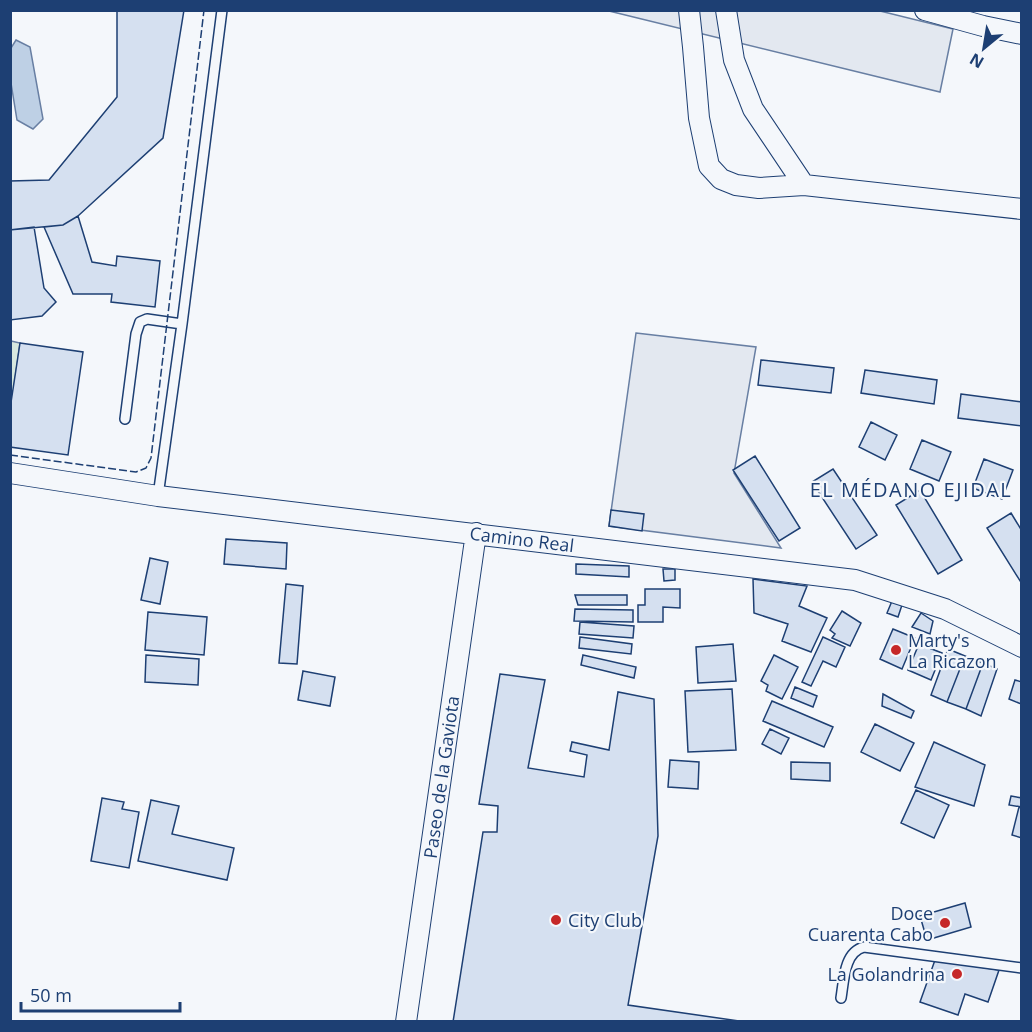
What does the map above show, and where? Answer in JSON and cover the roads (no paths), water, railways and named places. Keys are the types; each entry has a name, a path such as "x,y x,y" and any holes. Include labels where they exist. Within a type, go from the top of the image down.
{"street":[{"path":"689,10 699,118 709,166 721,179 736,185 759,188 804,185 1022,209"},
{"path":"726,10 734,60 753,109 804,185"},
{"path":"925,10 983,26 1022,33"},
{"name":"Camino Real","path":"10,473 158,496 855,580 945,609 1022,647"},
{"name":"Paseo de la Gaviota","path":"406,1022 476,533"}],"lane":[{"path":"158,496 222,10"},
{"path":"125,419 136,334 140,322 147,319 182,324"},
{"path":"841,998 847,964 856,949 864,947 1022,968"}],"water":[{"path":"16,40 30,47 43,119 33,129 17,120 10,77 11,48"}],"place":[{"name":"Marty's La Ricazon","path":"896,650"},
{"name":"City Club","path":"556,920"},
{"name":"Doce Cuarenta Cabo","path":"945,923"},
{"name":"La Golandrina","path":"957,974"}],"district":[{"name":"EL MÉDANO EJIDAL","path":"911,489"}]}
